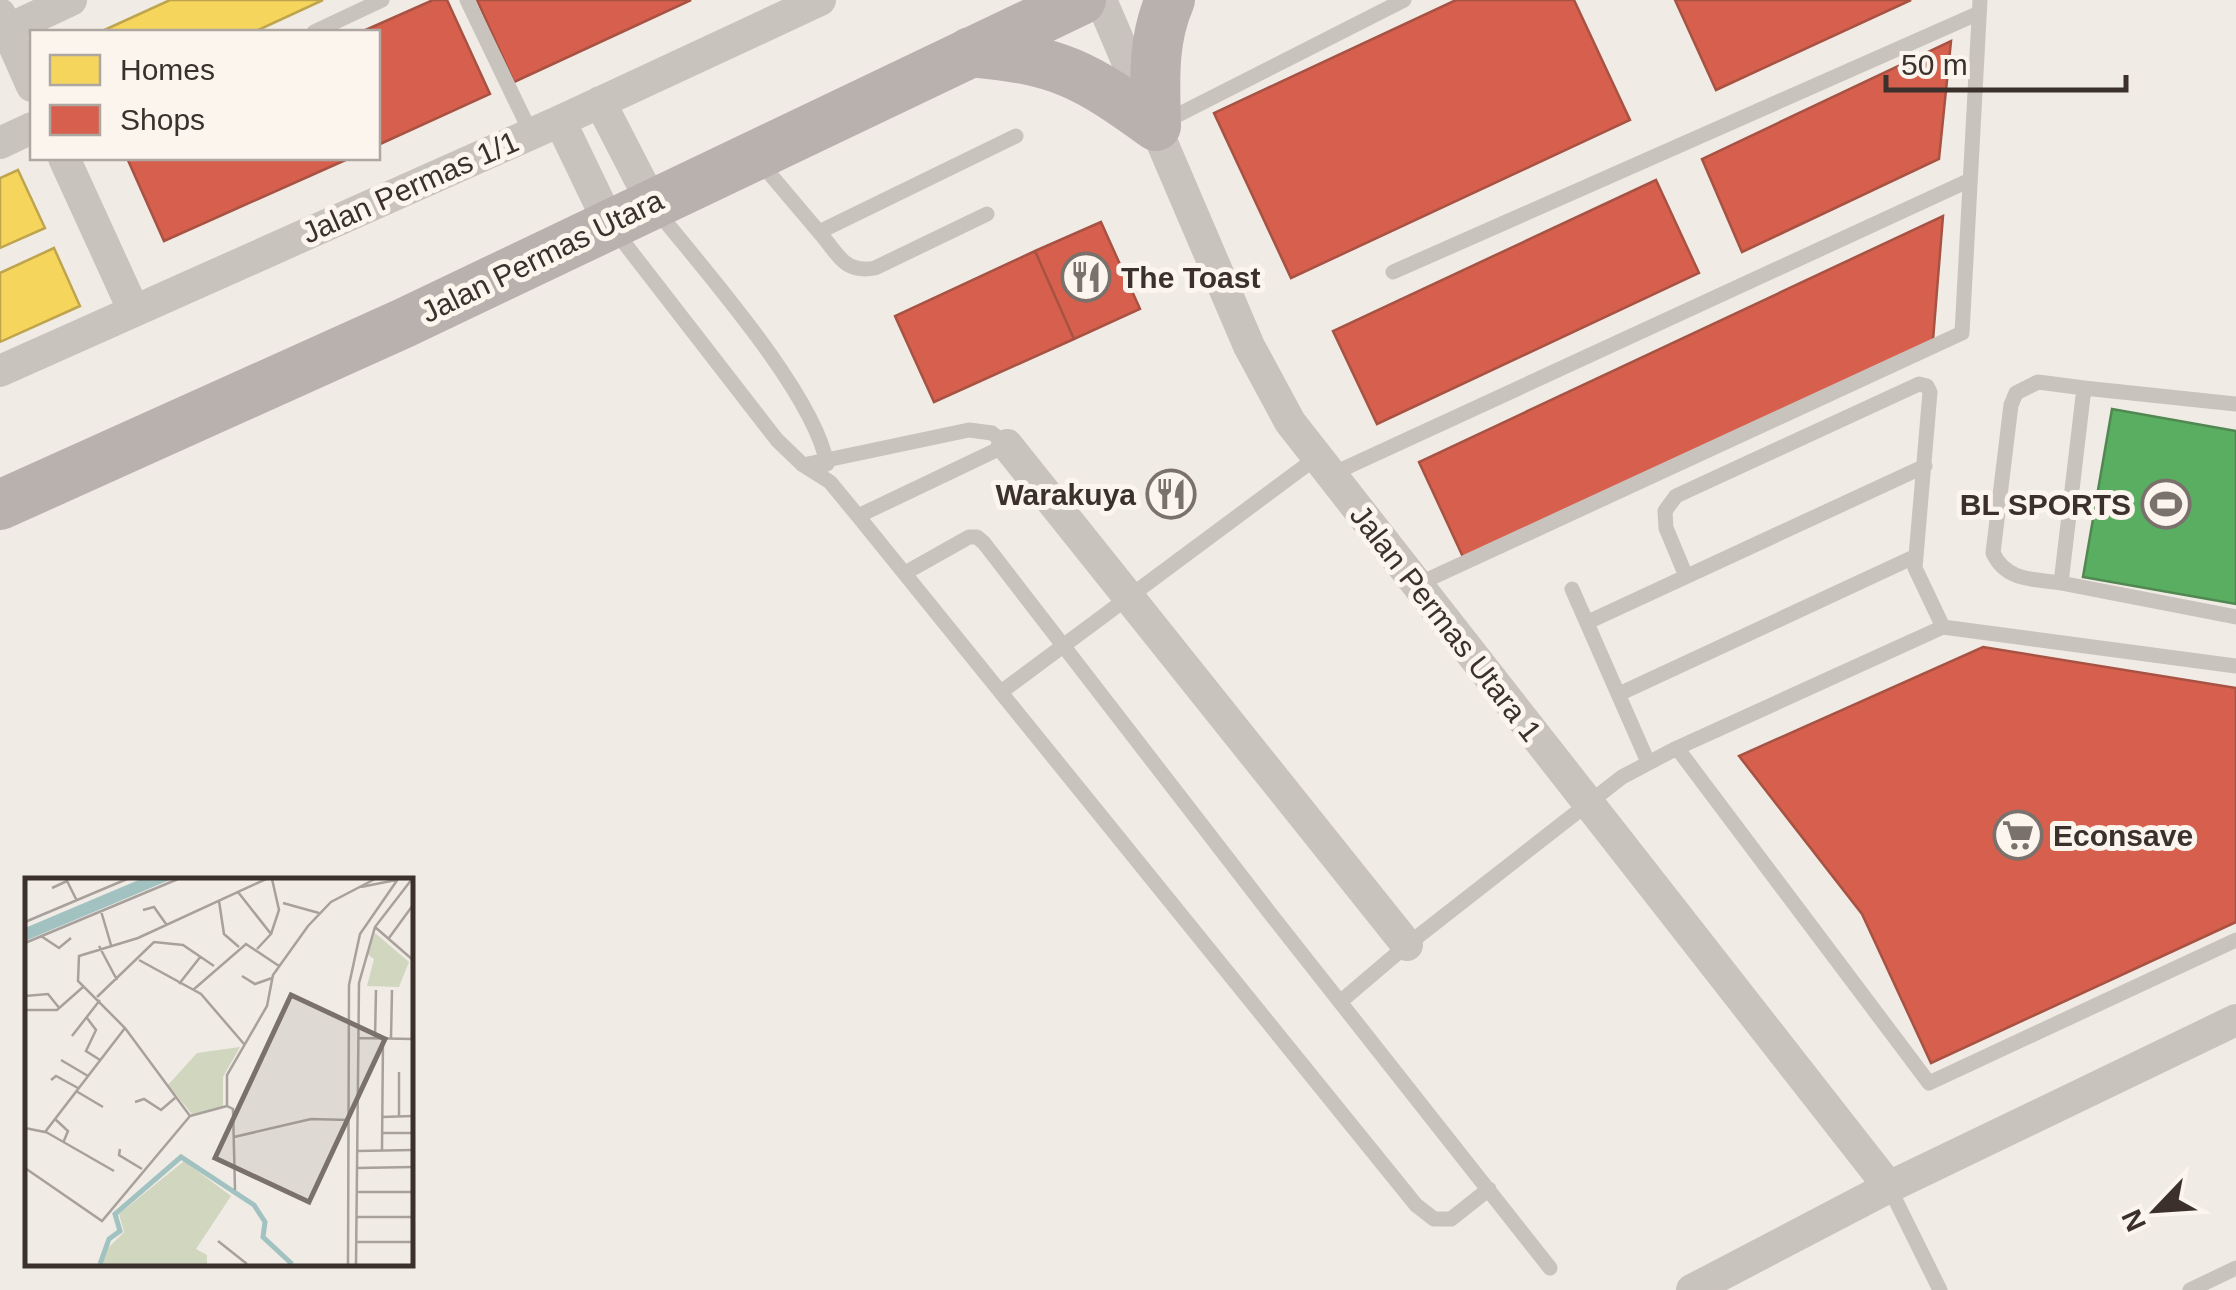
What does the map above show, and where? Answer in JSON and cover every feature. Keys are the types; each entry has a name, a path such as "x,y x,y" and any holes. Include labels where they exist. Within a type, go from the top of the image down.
{"main road":[{"name":"Jalan Permas Utara","path":"0,505 404,322 1081,0"},
{"path":"1156,126 1154,60 1161,20 1170,0"},
{"path":"966,52 1026,57 1063,68 1100,85 1156,126"}],"street":[{"path":"30,81 4,22 71,0"},
{"name":"Jalan Permas 1/1","path":"0,371 820,0"},
{"name":"Jalan Permas Utara 1","path":"1102,0 1249,346 1290,422 1889,1187"},
{"path":"600,102 630,213"},
{"path":"546,127 630,213"},
{"path":"0,143 30,129"},
{"path":"65,160 133,310"},
{"path":"1007,445 1407,945"},
{"path":"1692,1290 1889,1187 2236,1020"}],"lane":[{"path":"318,30 382,0"},
{"path":"468,0 546,127"},
{"path":"1156,126 1404,0"},
{"path":"1394,272 1979,7 1962,333 1416,586"},
{"path":"819,232 1016,136"},
{"path":"754,154 844,264 858,271 875,268 988,214"},
{"path":"1001,692 1129,598 1323,466 1970,180"},
{"path":"630,213 776,364 813,422 830,482"},
{"path":"630,213 732,386 802,466 830,482 1416,1204 1428,1217 1444,1220 1461,1212 1488,1189"},
{"path":"2236,404 2038,382 2016,393 1993,553 1999,567 2010,575 2236,617"},
{"path":"1686,576 1666,528 1665,511 1676,496 1919,384 1927,386 1930,392 1915,568 1942,627"},
{"path":"2060,583 2084,388"},
{"path":"802,466 970,430 992,433 1007,445 858,516"},
{"path":"1588,622 1925,466"},
{"path":"905,574 976,536 1550,1268"},
{"path":"1619,694 1916,556"},
{"path":"1572,589 1648,762"},
{"path":"1340,1002 1586,802 1648,762 1942,627 2236,666"},
{"path":"1677,748 1929,1083 2236,940"},
{"path":"1889,1187 1940,1290"},
{"path":"2190,1290 2236,1268"}],"building: Homes":[{"path":"170,0 323,0 258,30 104,30"},
{"path":"18,170 45,228 0,248 0,178"},
{"path":"54,248 80,306 0,342 0,273"}],"building: Shops":[{"path":"433,0 447,0 490,94 380,144 380,30 366,30"},
{"path":"477,0 691,0 514,82"},
{"path":"1456,0 1574,0 1630,120 1291,278 1214,113"},
{"path":"1675,0 1911,0 1716,90"},
{"path":"1951,41 1939,159 1742,252 1702,159"},
{"path":"128,160 346,160 164,241"},
{"path":"1656,180 1699,273 1377,424 1333,331"},
{"path":"1943,216 1933,340 1464,559 1419,462"},
{"path":"1101,222 1140,309 1074,339 1035,251"},
{"path":"1035,251 1074,339 934,402 895,316"},
{"name":"Econsave","path":"1983,647 2236,688 2236,922 1931,1063 1862,914 1739,756"}],"building: Public":[{"name":"BL SPORTS","path":"2112,409 2236,431 2236,604 2083,577"}],"place":[{"name":"The Toast","path":"1086,277"},
{"name":"Warakuya","path":"1171,494"},
{"name":"BL SPORTS","path":"2166,504"},
{"name":"Econsave","path":"2018,835"}]}
